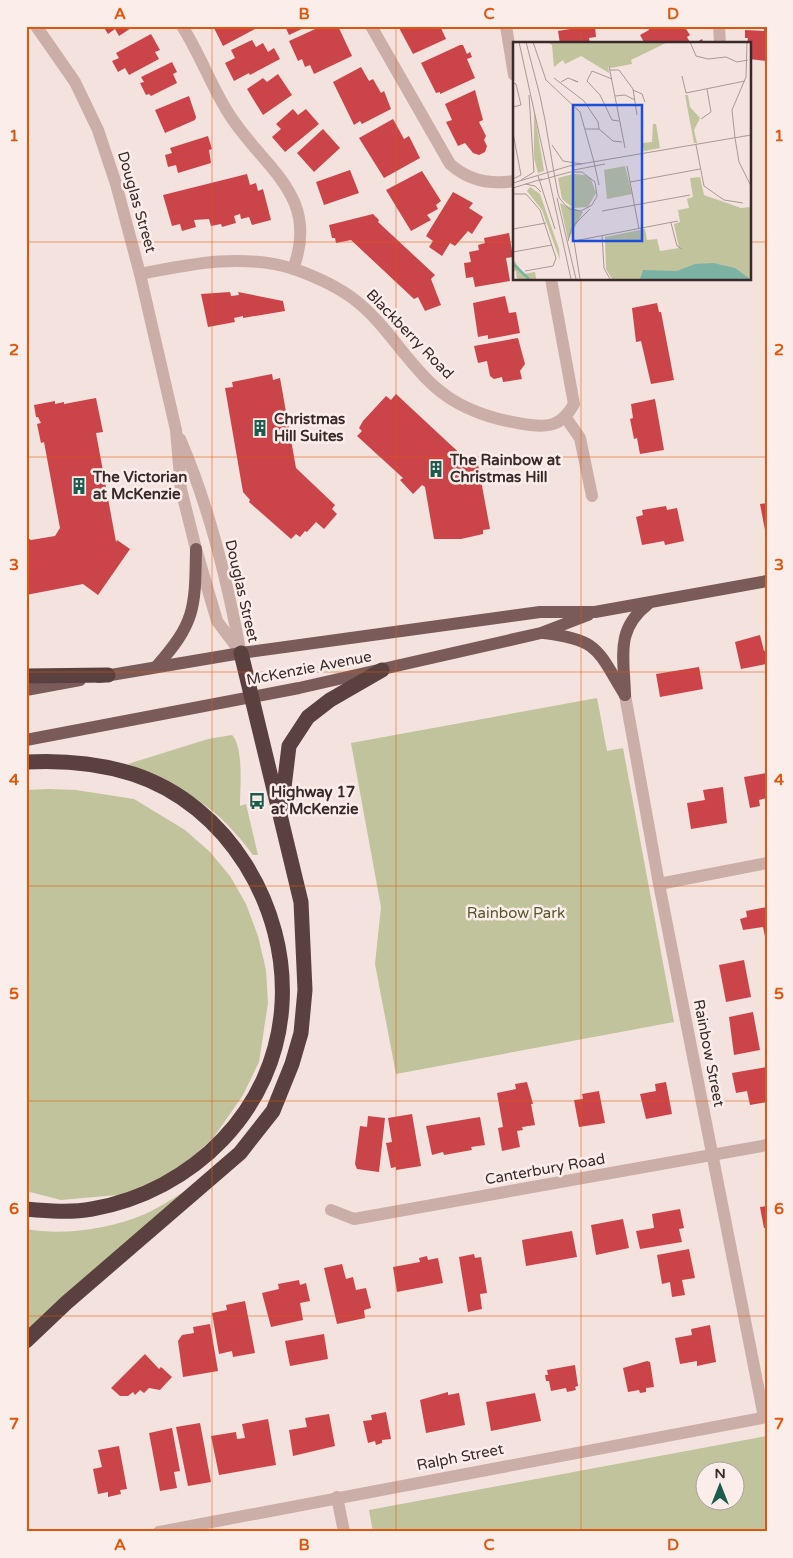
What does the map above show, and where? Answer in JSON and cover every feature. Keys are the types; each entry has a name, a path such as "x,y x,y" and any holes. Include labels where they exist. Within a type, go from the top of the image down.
{"highway":[{"path":"26,1341 240,1153 273,1111 294,1056 301,1032 305,990 301,902 241,653"},
{"path":"281,815 289,746 308,717 330,700 382,670"},
{"path":"26,676 108,675"},
{"path":"26,762 80,762 135,775 165,789 195,809 223,834 252,876 270,912 282,971 282,997 275,1046 263,1078 248,1108 220,1144 184,1174 154,1190 123,1202 90,1210 57,1212 26,1209"}],"main road":[{"path":"156,668 185,631 191,616 196,596 196,549"},
{"name":"McKenzie Avenue","path":"26,690 241,653 540,612 595,612 767,581"},
{"path":"625,695 624,635 635,615 650,603"},
{"name":"McKenzie Avenue","path":"26,740 382,670 541,633 595,612"},
{"path":"541,633 574,637 594,646 625,695"}],"street":[{"name":"Douglas Street","path":"36,26 75,82 98,130 116,184 140,274 176,430 181,488 196,549 217,621 241,653"},
{"path":"182,26 228,112 243,135 274,168 292,195 302,237 293,269"},
{"path":"371,26 450,164 463,175 485,182 513,181"},
{"path":"506,26 513,68"},
{"path":"718,26 720,42"},
{"name":"Blackberry Road","path":"140,274 220,260 257,261 293,269 325,283 354,299 376,318 434,386 460,405 492,419 536,427 558,423 566,418"},
{"path":"551,280 574,404 566,418 580,438 592,496"},
{"name":"Douglas Street","path":"176,430 196,477 233,610 241,653"},
{"name":"Rainbow Street","path":"625,695 659,884 765,1417"},
{"path":"659,884 767,864"},
{"name":"Canterbury Road","path":"330,1210 354,1219 767,1145"},
{"name":"Ralph Street","path":"159,1532 765,1417"},
{"path":"337,1497 344,1532"}],"green space":[{"name":"Rainbow Park","path":"597,698 607,751 623,748 674,1022 396,1074 375,964 381,907 351,743"},
{"path":"232,735 236,741 240,758 240,806 246,804 258,855 253,855 226,823 198,800 166,781 128,764 208,739"},
{"path":"26,790 76,790 134,799 185,830 210,852 230,876 246,904 258,936 266,970 268,1003 259,1062 243,1095 214,1137 176,1172 128,1194 61,1200 26,1191"},
{"path":"192,1187 26,1335 26,1229 55,1232 86,1230 117,1224 151,1211"},
{"path":"767,1436 767,1532 373,1532 369,1510"}],"building":[{"path":"103,26 134,26 119,36 115,29 108,34"},
{"path":"213,26 254,26 255,29 223,46"},
{"path":"285,26 308,26 289,35"},
{"path":"322,26 338,26 352,56 314,74 310,65 305,67 302,59 298,61 289,41"},
{"path":"398,26 440,26 446,39 413,54"},
{"path":"575,26 595,26 596,37 589,38 590,42 560,42 558,31 576,28"},
{"path":"647,26 684,26 690,35 687,37 690,42 644,42 640,35 649,30"},
{"path":"764,26 767,26 767,61 750,59 750,42 747,42 748,38 745,38 745,30 764,31"},
{"path":"151,34 160,50 155,52 159,59 129,75 125,68 118,72 112,61 119,58 116,53"},
{"path":"252,40 256,47 263,43 268,52 274,48 280,59 234,81 225,63 235,58 231,50"},
{"path":"463,45 467,54 470,52 472,57 467,59 475,78 440,94 440,92 436,93 421,63"},
{"path":"172,62 177,72 173,74 177,83 151,96 149,94 146,95 140,83 144,82 141,77"},
{"path":"361,67 369,81 373,79 381,93 384,91 391,109 362,124 360,121 354,125 333,82"},
{"path":"278,74 292,95 263,115 247,89 263,78 267,82"},
{"path":"475,90 483,120 479,122 486,136 484,140 487,146 485,152 479,155 473,153 465,143 458,146 446,122 452,120 445,104"},
{"path":"189,96 196,117 195,120 165,133 155,110"},
{"path":"293,109 298,115 306,109 319,124 285,152 272,137 281,129 276,124"},
{"path":"393,119 404,139 409,136 420,158 384,178 359,138"},
{"path":"323,129 340,148 314,172 297,153"},
{"path":"208,136 212,149 209,150 211,163 178,173 176,165 168,167 165,155 172,153 170,148"},
{"path":"350,170 359,193 324,205 316,182"},
{"path":"422,171 441,201 436,205 438,209 427,215 431,220 411,231 386,190"},
{"path":"247,174 250,185 256,183 258,191 263,189 271,220 252,225 249,217 241,219 240,214 234,216 236,223 222,227 221,224 211,226 209,219 194,220 196,227 182,231 180,224 172,226 163,195"},
{"path":"453,192 473,203 469,208 483,217 472,234 468,231 455,246 450,243 442,256 429,247 433,241 426,236"},
{"path":"373,214 379,220 378,222 435,275 431,279 441,305 425,311 418,297 414,299 351,240 336,243 335,238 332,238 329,225"},
{"path":"509,233 513,257 506,258 510,281 475,287 473,277 466,278 464,263 471,262 469,252 479,250 478,245 485,243 484,238"},
{"path":"230,292 231,296 239,295 238,292 283,301 285,311 243,318 243,316 234,318 235,322 208,327 201,294"},
{"path":"505,296 509,313 516,312 520,333 488,339 488,335 478,337 473,303"},
{"path":"657,303 659,312 661,312 674,380 651,384 641,341 636,342 632,308"},
{"path":"518,338 525,364 520,371 522,379 503,382 502,377 494,379 490,376 487,361 478,363 474,346"},
{"name":"Christmas Hill Suites","path":"272,374 273,380 280,378 296,468 335,505 332,509 337,514 324,529 316,522 300,537 296,534 291,539 249,502 250,500 243,492 225,388 233,387 232,382"},
{"name":"The Rainbow at Christmas Hill","path":"396,394 468,461 477,459 490,529 483,530 483,534 461,539 434,539 425,487 422,485 413,494 400,480 403,478 357,436 362,431 359,428 363,421 386,396 391,400"},
{"name":"The Victorian at McKenzie","path":"96,398 103,432 96,433 116,542 117,540 130,549 98,595 83,584 26,595 26,537 31,540 55,536 60,528 44,442 41,443 37,424 41,423 38,417 36,417 34,405 55,401 55,404 64,402 64,404"},
{"path":"655,399 664,450 640,454 637,438 634,439 630,419 633,418 631,404"},
{"path":"767,503 767,530 765,530 760,504"},
{"path":"666,506 667,510 677,508 684,541 665,545 664,541 642,545 636,517 643,515 642,510"},
{"path":"760,635 764,651 767,650 766,664 741,669 735,642"},
{"path":"699,667 703,689 660,697 656,674"},
{"path":"767,773 767,798 759,800 760,806 750,808 744,777"},
{"path":"723,787 727,823 691,829 687,803 705,800 703,790"},
{"path":"767,907 766,941 763,927 743,930 740,919 747,917 746,911"},
{"path":"744,960 751,997 726,1002 719,965"},
{"path":"753,1012 760,1050 734,1055 729,1017"},
{"path":"767,1067 767,1102 750,1105 747,1091 736,1093 732,1073"},
{"path":"527,1082 533,1104 531,1104 535,1125 522,1127 523,1130 517,1131 520,1147 502,1151 498,1128 503,1127 497,1093 516,1089 515,1084"},
{"path":"666,1082 672,1114 646,1119 640,1094 656,1091 655,1084"},
{"path":"599,1091 605,1123 579,1127 574,1100 583,1099 582,1094"},
{"path":"412,1114 421,1166 396,1170 396,1167 391,1168 386,1143 392,1142 388,1118"},
{"path":"368,1116 385,1118 379,1172 357,1169 355,1164 360,1126 367,1127"},
{"path":"480,1117 485,1145 471,1147 472,1150 444,1155 443,1152 432,1155 426,1126"},
{"path":"767,1206 767,1228 764,1228 760,1207"},
{"path":"680,1209 684,1228 679,1229 682,1242 640,1249 636,1231 654,1228 652,1214"},
{"path":"623,1219 629,1248 596,1255 591,1225"},
{"path":"572,1231 577,1257 526,1266 522,1240"},
{"path":"689,1249 695,1278 682,1280 685,1295 672,1297 670,1282 662,1284 657,1255"},
{"path":"474,1254 475,1258 481,1257 487,1293 480,1294 482,1309 468,1312 459,1257"},
{"path":"427,1256 428,1260 438,1258 443,1283 397,1292 393,1267 420,1262 419,1258"},
{"path":"342,1264 346,1279 353,1277 356,1290 366,1288 371,1308 364,1310 365,1318 337,1324 324,1268"},
{"path":"299,1280 300,1285 306,1283 310,1301 300,1303 303,1320 271,1327 262,1293 279,1289 278,1284"},
{"path":"245,1301 255,1353 233,1357 232,1351 219,1354 212,1313 227,1310 226,1305"},
{"path":"210,1324 218,1371 183,1377 178,1341 182,1335 194,1333 193,1327"},
{"path":"710,1325 716,1362 697,1366 697,1361 680,1364 675,1338 692,1335 691,1329"},
{"path":"324,1334 328,1359 290,1366 285,1341"},
{"path":"145,1354 159,1369 161,1367 172,1377 160,1390 149,1388 144,1393 140,1390 135,1395 133,1392 128,1396 120,1396 111,1388"},
{"path":"647,1361 650,1362 654,1387 646,1388 646,1392 640,1393 639,1390 628,1392 623,1368"},
{"path":"575,1365 578,1386 575,1387 576,1390 567,1392 566,1388 551,1391 549,1381 546,1381 545,1375 548,1375 547,1370"},
{"path":"448,1392 448,1395 459,1393 465,1425 426,1433 420,1400"},
{"path":"535,1393 541,1421 491,1431 486,1402"},
{"path":"386,1412 391,1439 382,1440 382,1443 376,1445 375,1441 368,1443 363,1421 372,1420 371,1415"},
{"path":"329,1414 335,1446 293,1456 289,1430 307,1427 305,1418"},
{"path":"268,1419 276,1465 219,1475 211,1436 236,1432 237,1439 245,1438 242,1424"},
{"path":"200,1423 211,1482 188,1486 176,1427"},
{"path":"172,1428 180,1471 174,1472 177,1488 160,1491 149,1433"},
{"path":"119,1446 127,1489 120,1490 121,1494 108,1497 108,1492 98,1494 93,1469 102,1467 98,1450"}],"place":[{"name":"Christmas Hill Suites","path":"260,428"},
{"name":"The Rainbow at Christmas Hill","path":"436,469"},
{"name":"The Victorian at McKenzie","path":"79,486"},
{"name":"Highway 17 at McKenzie","path":"257,801"}]}
